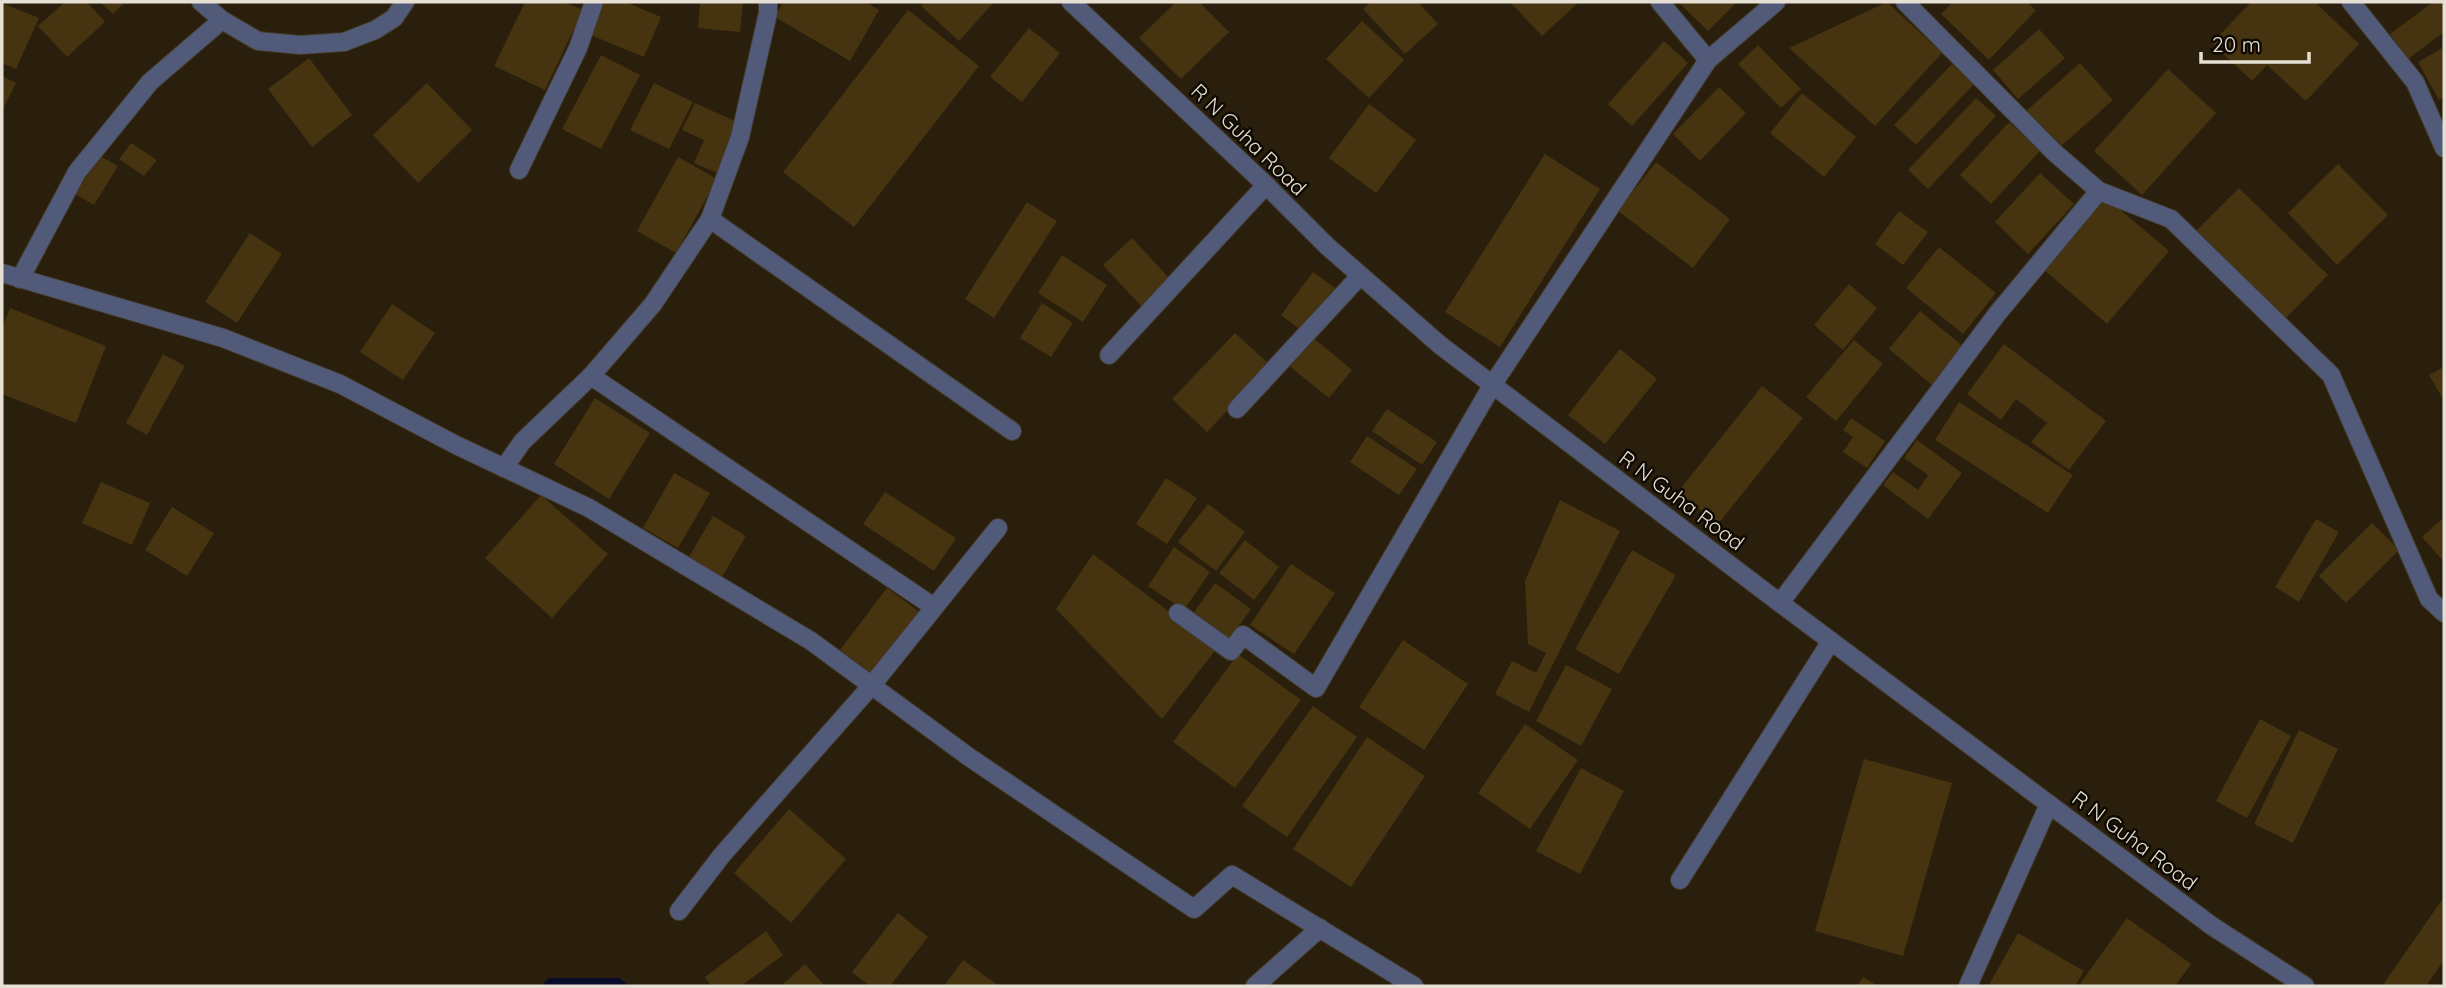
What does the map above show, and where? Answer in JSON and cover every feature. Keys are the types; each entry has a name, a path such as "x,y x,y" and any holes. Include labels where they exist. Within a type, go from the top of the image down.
{"street":[{"path":"201,2 222,20 258,41 300,46 344,42 375,30 394,18 405,2"},
{"path":"519,170 578,48 594,2"},
{"path":"504,468 522,442 591,376 653,303 710,219 740,137 768,13 768,2"},
{"name":"R N Guha Road","path":"1071,2 1360,276 1440,345 2212,926 2305,986"},
{"path":"1660,2 1708,61"},
{"path":"1178,613 1231,651 1243,635 1317,688 1493,384 1708,61 1776,2"},
{"path":"1905,2 2055,153 2099,191 2171,219 2330,375 2430,599 2444,613"},
{"path":"2351,2 2415,82 2444,148"},
{"path":"20,279 77,172 150,82 222,20"},
{"path":"1110,355 1266,185"},
{"path":"1780,603 1997,314 2099,191"},
{"path":"710,219 1012,431"},
{"path":"2,273 223,338 340,384 589,508 811,641 969,757 1194,909 1232,875 1414,986"},
{"path":"1237,409 1360,276"},
{"path":"591,376 934,607"},
{"path":"679,911 722,855 872,685 998,528"},
{"path":"1680,880 1831,641"},
{"path":"1968,986 2049,804"},
{"path":"1255,986 1320,928"}],"water":[{"path":"549,978 619,978 630,986 541,986"}],"building":[{"path":"65,2 87,2 105,22 67,57 38,26"},
{"path":"100,2 125,2 113,14"},
{"path":"525,2 564,2 583,10 545,90 494,66"},
{"path":"601,2 626,2 661,17 644,57 588,34"},
{"path":"700,2 743,2 740,32 698,28"},
{"path":"783,2 866,2 879,10 850,61 775,17"},
{"path":"925,2 994,2 959,41 921,6"},
{"path":"1176,2 1199,2 1229,32 1181,79 1139,38"},
{"path":"1371,2 1418,2 1438,24 1405,54 1363,9"},
{"path":"1510,2 1579,2 1542,36"},
{"path":"1678,2 1737,2 1708,31"},
{"path":"1887,2 1942,53 1875,126 1789,48"},
{"path":"1953,2 2027,2 2036,10 1989,60 1941,14"},
{"path":"2251,2 2315,2 2359,44 2306,101 2267,65 2252,81 2212,43"},
{"path":"2433,2 2444,2 2444,32 2408,59 2390,34"},
{"path":"4,4 39,18 16,69 2,63"},
{"path":"908,10 979,66 854,227 783,172"},
{"path":"1362,21 1404,60 1369,98 1326,59"},
{"path":"1029,28 1060,53 1022,102 990,77"},
{"path":"2039,29 2065,58 2018,99 1993,70"},
{"path":"1664,41 1688,63 1632,126 1608,104"},
{"path":"1758,45 1801,89 1781,108 1738,64"},
{"path":"2444,47 2444,97 2439,100 2418,62"},
{"path":"601,55 640,75 601,149 562,129"},
{"path":"309,58 352,115 312,147 268,89"},
{"path":"2080,63 2113,100 2059,148 2026,111"},
{"path":"1952,64 1974,84 1916,145 1894,125"},
{"path":"2168,69 2216,113 2142,195 2094,151"},
{"path":"2,76 16,83 2,111"},
{"path":"427,83 472,130 418,183 373,135"},
{"path":"654,83 693,102 669,149 630,130"},
{"path":"1719,87 1746,113 1700,161 1673,134"},
{"path":"1802,93 1856,137 1824,177 1770,133"},
{"path":"1976,98 1996,116 1928,189 1908,170"},
{"path":"695,103 739,123 717,173 694,163 704,140 682,130"},
{"path":"1369,104 1416,140 1376,193 1329,158"},
{"path":"2009,122 2040,151 1991,204 1960,175"},
{"path":"131,143 157,160 144,176 119,159"},
{"path":"1545,154 1600,189 1500,347 1445,312"},
{"path":"100,156 118,166 94,205 75,194"},
{"path":"678,157 717,179 676,253 637,231"},
{"path":"1656,162 1730,219 1693,268 1618,211"},
{"path":"2338,164 2388,215 2337,265 2288,213"},
{"path":"2040,173 2074,204 2028,254 1995,222"},
{"path":"2239,188 2328,275 2284,320 2195,232"},
{"path":"2104,196 2169,251 2107,324 2043,269"},
{"path":"1027,202 1057,221 994,318 965,299"},
{"path":"1899,211 1928,232 1903,265 1875,244"},
{"path":"250,233 282,254 237,323 205,302"},
{"path":"1132,238 1170,279 1141,306 1103,265"},
{"path":"1939,247 1996,293 1963,334 1906,288"},
{"path":"1062,255 1107,285 1083,322 1038,293"},
{"path":"1313,272 1335,288 1302,331 1281,315"},
{"path":"1849,284 1877,308 1843,350 1814,325"},
{"path":"1042,303 1073,323 1051,357 1020,338"},
{"path":"392,304 435,333 403,380 360,352"},
{"path":"10,308 106,346 76,423 2,394 2,329"},
{"path":"1920,311 1964,347 1932,385 1889,349"},
{"path":"1235,333 1270,365 1207,432 1172,399"},
{"path":"1311,336 1352,370 1329,398 1288,365"},
{"path":"1854,340 1883,364 1836,421 1806,397"},
{"path":"2004,344 2106,421 2069,470 2031,442 2047,423 2016,399 2001,420 1967,394"},
{"path":"1620,349 1657,379 1605,444 1568,415"},
{"path":"163,354 185,366 147,435 126,423"},
{"path":"2444,367 2444,401 2429,375"},
{"path":"1762,386 1803,418 1718,524 1678,492"},
{"path":"595,398 650,433 609,499 554,464"},
{"path":"1959,402 2073,475 2048,513 1935,440"},
{"path":"1387,409 1437,442 1422,465 1372,431"},
{"path":"1851,418 1885,441 1867,468 1843,452 1853,437 1843,430"},
{"path":"1367,436 1417,469 1399,495 1350,462"},
{"path":"1917,440 1962,473 1928,519 1883,485 1893,472 1918,490 1928,475 1904,458"},
{"path":"674,473 710,493 678,548 643,528"},
{"path":"1166,478 1197,498 1167,544 1136,524"},
{"path":"101,482 150,503 132,545 82,523"},
{"path":"885,492 956,538 934,571 863,524"},
{"path":"541,495 608,554 552,618 485,558"},
{"path":"1560,500 1620,531 1529,712 1495,694 1512,661 1536,673 1546,653 1528,644 1525,581"},
{"path":"1208,504 1245,532 1216,571 1178,542"},
{"path":"172,507 214,533 187,576 145,550"},
{"path":"713,516 746,536 719,582 686,562"},
{"path":"2444,517 2444,562 2422,537"},
{"path":"2316,519 2339,532 2299,602 2275,587"},
{"path":"2372,523 2399,550 2346,603 2319,576"},
{"path":"1245,540 1279,567 1254,600 1219,573"},
{"path":"1174,547 1210,572 1184,610 1148,586"},
{"path":"1632,550 1676,575 1619,674 1575,649"},
{"path":"1093,554 1217,648 1162,719 1056,609"},
{"path":"1291,564 1335,593 1294,654 1250,625"},
{"path":"1215,583 1251,609 1228,641 1192,615"},
{"path":"887,588 921,613 874,675 840,650"},
{"path":"1403,640 1468,684 1424,750 1359,707"},
{"path":"1238,654 1301,700 1235,788 1173,742"},
{"path":"1566,665 1612,689 1581,746 1536,721"},
{"path":"1313,706 1357,737 1287,837 1242,806"},
{"path":"2260,719 2291,736 2247,818 2216,801"},
{"path":"1525,724 1578,760 1530,829 1478,793"},
{"path":"2299,730 2338,749 2293,843 2254,824"},
{"path":"1367,737 1425,776 1351,887 1293,849"},
{"path":"1864,759 1952,783 1903,956 1815,931"},
{"path":"1581,768 1624,791 1580,874 1536,851"},
{"path":"789,809 846,859 791,923 734,873"},
{"path":"2444,897 2444,960 2426,986 2382,986"},
{"path":"898,913 928,937 890,986 870,986 852,972"},
{"path":"2127,918 2191,964 2175,986 2080,984"},
{"path":"766,931 783,955 741,986 711,986 705,977"},
{"path":"2018,933 2084,971 2075,986 1989,985"},
{"path":"963,960 999,986 944,986"},
{"path":"805,964 825,986 781,986"},
{"path":"1863,977 1878,986 1857,986"}]}
